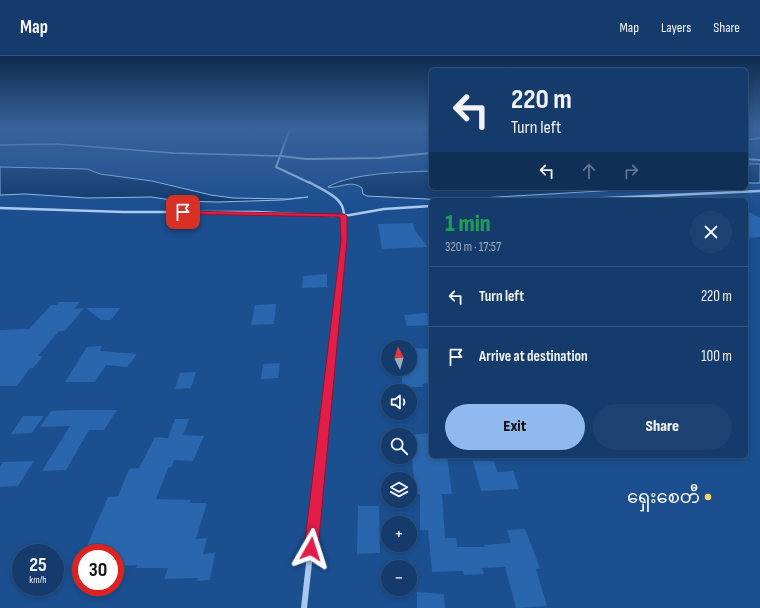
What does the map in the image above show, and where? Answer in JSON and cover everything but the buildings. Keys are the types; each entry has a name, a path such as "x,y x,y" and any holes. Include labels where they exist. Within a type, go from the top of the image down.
{"street":[{"path":"304,608 344,240 344,216 342,206 335,198 308,181 278,169 276,165 281,156 320,159 396,157 416,155"},
{"path":"748,159 760,160"},
{"path":"606,198 760,191"},
{"path":"0,208 344,216 384,209 429,206"}],"lane":[{"path":"236,155 281,156"}],"water":[{"path":"748,164 760,164 760,183 748,183"},
{"path":"0,167 87,169 100,174 152,181 211,195 233,198 287,199 308,197 283,200 219,202 179,201 151,197 87,198 25,194 0,195"},
{"path":"429,171 429,190 618,190 480,198 429,199 367,196 363,194 362,188 354,184 328,187 338,182 363,176"}],"place":[{"name":"ရှေးစေတီ","path":"708,497"}],"route":[{"path":"183,212 257,212 344,216 345,231 311,549"}]}
